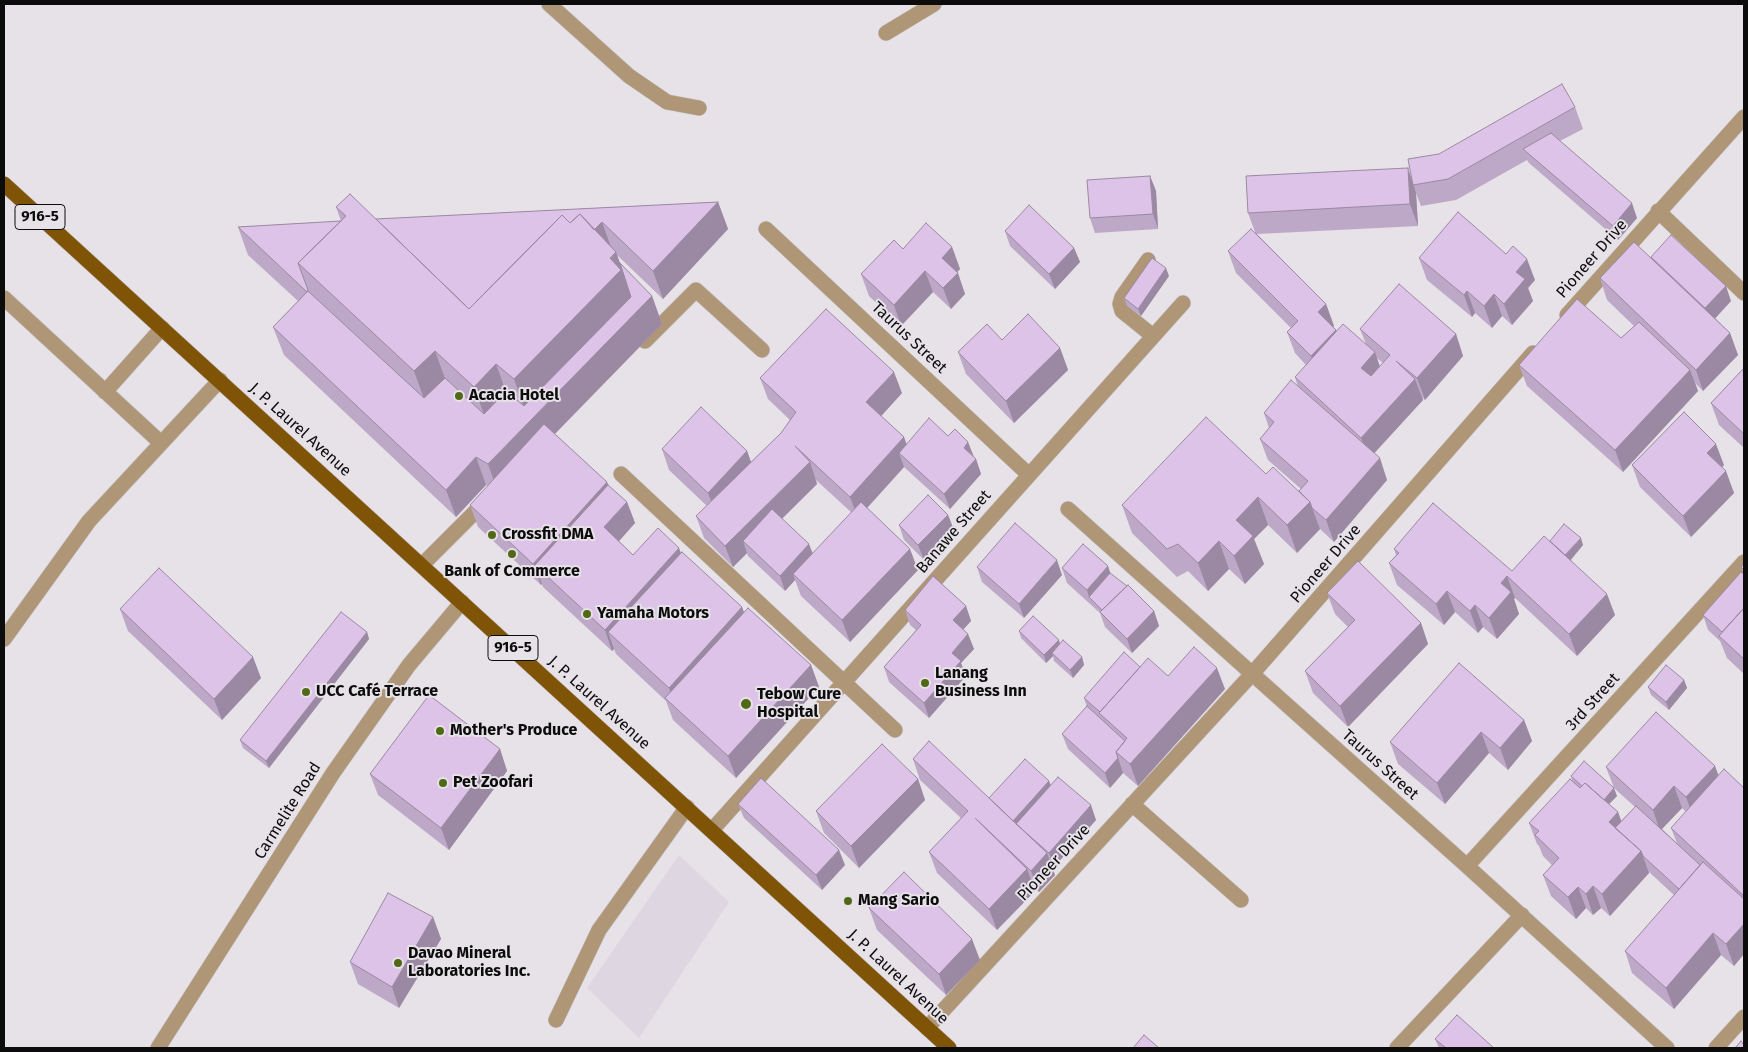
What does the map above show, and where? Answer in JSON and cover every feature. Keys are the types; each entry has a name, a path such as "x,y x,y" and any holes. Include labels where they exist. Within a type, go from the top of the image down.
{"main road":[{"name":"J. P. Laurel Avenue","path":"4,184 949,1048"}],"street":[{"path":"549,4 629,76 667,102 699,108"},
{"path":"886,34 934,4"},
{"name":"Pioneer Drive","path":"1559,323 1744,117"},
{"path":"1658,211 1744,293"},
{"name":"Taurus Street","path":"766,229 1028,474"},
{"path":"1148,260 1122,297 1120,304 1122,311 1153,336"},
{"path":"633,354 696,290 762,350"},
{"path":"4,298 161,443"},
{"name":"Banawe Street","path":"712,830 846,682 1028,474 1183,303"},
{"path":"105,392 162,328"},
{"name":"Pioneer Drive","path":"927,1028 1252,674 1546,338"},
{"path":"4,639 88,520 220,380"},
{"path":"621,474 846,682 895,730"},
{"path":"422,565 499,488"},
{"name":"Taurus Street","path":"1068,509 1522,915 1667,1048"},
{"name":"3rd Street","path":"1467,866 1744,562"},
{"name":"Carmelite Road","path":"158,1048 333,773 409,665 462,602"},
{"path":"1132,804 1241,900"},
{"path":"556,1020 599,930 687,807"},
{"path":"1397,1048 1522,915"},
{"path":"1716,1048 1741,1026"}],"shaded area":[{"path":"679,855 729,902 639,1038 587,988"}],"building":[{"path":"1562,84 1575,107 1448,179 1413,185 1408,159 1439,154"},
{"path":"1551,133 1632,203 1613,226 1523,149"},
{"path":"1408,168 1410,204 1248,213 1246,176"},
{"path":"1150,176 1153,214 1090,218 1087,180"},
{"path":"350,194 469,309 562,215 570,223 580,214 616,252 610,258 621,270 514,379 496,364 474,387 435,351 414,371 298,263 346,216 336,207"},
{"path":"718,202 653,271 602,222 594,230 580,214 570,223 562,215 469,309 376,219"},
{"path":"1029,205 1074,248 1049,274 1005,231"},
{"path":"1458,212 1506,254 1513,246 1527,259 1516,272 1525,279 1504,304 1494,294 1484,306 1467,291 1464,295 1419,258"},
{"path":"341,221 298,263 308,290 307,292 238,227"},
{"path":"926,223 952,247 942,258 958,273 943,288 925,271 894,305 861,274 894,240 903,249"},
{"path":"1251,229 1326,304 1318,312 1336,330 1311,356 1287,332 1298,321 1228,251"},
{"path":"1671,235 1726,286 1705,308 1651,257"},
{"path":"1634,242 1730,333 1696,370 1600,278"},
{"path":"1152,258 1166,268 1138,309 1124,298"},
{"path":"620,263 652,296 488,464 476,457 446,490 273,327 308,291 424,398 445,378 484,414 506,391 524,406 631,297"},
{"path":"1399,284 1456,334 1417,378 1396,361 1415,379 1361,438 1295,377 1343,324 1375,352 1361,368 1371,376 1390,355 1360,329"},
{"path":"1577,299 1621,338 1639,322 1690,370 1615,450 1519,365"},
{"path":"826,309 894,372 866,402 904,437 850,497 795,446 810,462 725,546 696,516 781,433 796,412 760,378"},
{"path":"1028,314 1060,348 1006,401 958,352 987,324 1002,340"},
{"path":"1744,368 1744,434 1711,403"},
{"path":"1291,380 1380,458 1326,520 1312,508 1310,502 1299,491 1308,481 1260,439 1274,422 1264,413"},
{"path":"701,407 747,451 708,493 662,449"},
{"path":"1684,412 1716,444 1707,453 1726,471 1683,516 1632,465"},
{"path":"1206,417 1266,474 1273,467 1310,502 1287,525 1258,497 1236,520 1253,536 1234,556 1219,541 1198,563 1178,544 1167,549 1122,505"},
{"path":"929,418 948,436 955,429 968,442 964,448 976,459 944,494 899,453"},
{"path":"544,424 607,482 533,564 470,505"},
{"path":"608,485 627,502 604,527 633,555 658,528 679,548 605,630 535,565"},
{"path":"928,495 948,515 918,545 899,525"},
{"path":"861,502 910,549 842,620 793,574"},
{"path":"1433,503 1512,571 1544,536 1607,594 1569,634 1507,576 1501,583 1511,592 1489,618 1475,605 1470,611 1447,591 1436,604 1389,563 1399,553 1394,549"},
{"path":"772,509 809,544 780,576 743,541"},
{"path":"1015,523 1057,560 1019,604 977,567"},
{"path":"1564,524 1581,538 1565,555 1550,541"},
{"path":"1083,544 1108,566 1087,590 1062,568"},
{"path":"682,552 742,607 669,688 608,632"},
{"path":"1358,561 1421,623 1340,706 1305,671 1355,620 1327,593"},
{"path":"159,568 253,657 214,699 120,609"},
{"path":"1741,572 1744,574 1744,608 1722,632 1703,615"},
{"path":"1110,573 1127,586 1102,610 1089,597"},
{"path":"933,576 966,606 953,620 968,634 952,653 961,661 924,703 884,667 921,625 905,610"},
{"path":"1128,585 1154,611 1127,639 1100,612"},
{"name":"Tebow Cure Hospital","path":"748,608 811,665 728,756 665,698"},
{"path":"1744,608 1744,659 1719,636"},
{"path":"341,612 367,632 266,761 240,740"},
{"path":"1033,616 1059,640 1044,655 1019,631"},
{"path":"1063,640 1082,657 1070,670 1052,653"},
{"path":"1194,647 1217,668 1130,764 1116,752 1127,738 1099,713 1148,658 1168,676"},
{"path":"1124,652 1140,667 1100,712 1084,698"},
{"path":"1459,663 1524,720 1500,748 1481,732 1437,783 1390,742"},
{"path":"1666,665 1684,680 1666,702 1648,687"},
{"name":"Pet Zoofari","path":"429,695 500,749 441,828 370,774"},
{"path":"1087,706 1125,741 1116,752 1118,758 1105,773 1062,734"},
{"path":"1656,712 1715,766 1686,797 1674,786 1653,810 1606,767"},
{"path":"929,741 1047,853 1031,871 975,818 1027,869 989,909 929,852 968,811 913,759"},
{"path":"882,744 918,779 851,846 816,811"},
{"path":"1025,759 1049,781 1013,821 989,798"},
{"path":"1584,761 1614,788 1604,800 1585,783 1582,786 1571,776"},
{"path":"1724,769 1744,788 1744,896 1671,828"},
{"path":"1058,777 1091,805 1049,853 1016,824"},
{"path":"761,778 839,850 816,875 738,804"},
{"path":"1570,779 1580,788 1585,783 1618,812 1609,822 1641,851 1602,894 1593,886 1586,894 1578,887 1568,897 1543,875 1559,858 1535,835 1539,831 1529,823"},
{"path":"1636,806 1700,865 1679,889 1615,828"},
{"path":"1703,862 1744,899 1744,924 1726,944 1713,933 1666,988 1625,951"},
{"path":"904,872 972,939 939,974 869,908"},
{"path":"388,893 433,917 392,987 350,962"},
{"path":"1457,1015 1494,1048 1446,1048 1435,1039"},
{"path":"1144,1035 1159,1048 1133,1048"},
{"path":"1741,1041 1744,1048 1735,1048"}],"place":[{"name":"Acacia Hotel","path":"459,396"},
{"name":"Crossfit DMA","path":"492,535"},
{"name":"Bank of Commerce","path":"512,554"},
{"name":"Yamaha Motors","path":"587,614"},
{"name":"Lanang Business Inn","path":"925,683"},
{"name":"UCC Café Terrace","path":"306,692"},
{"name":"Tebow Cure Hospital","path":"746,704"},
{"name":"Mother's Produce","path":"440,731"},
{"name":"Pet Zoofari","path":"443,783"},
{"name":"Mang Sario","path":"848,901"},
{"name":"Davao Mineral Laboratories Inc.","path":"398,963"}]}
